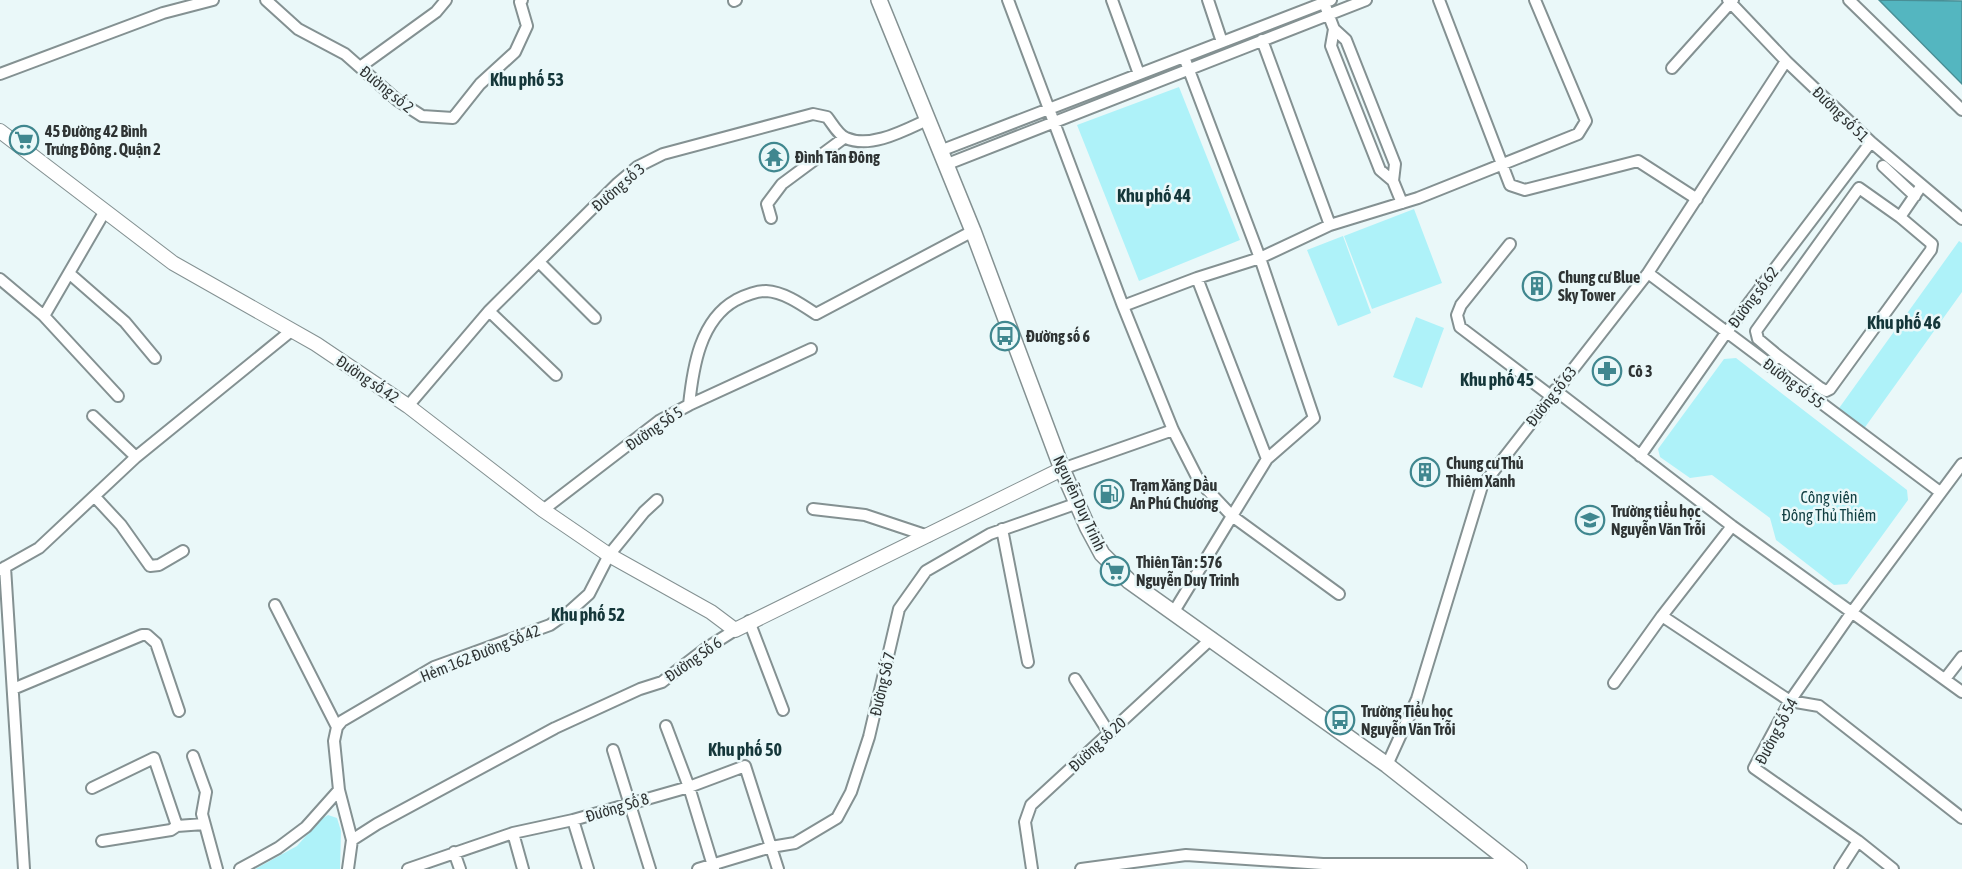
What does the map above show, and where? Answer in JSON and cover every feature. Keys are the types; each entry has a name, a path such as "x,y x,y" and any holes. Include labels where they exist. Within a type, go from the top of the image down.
{"main road":[{"name":"Nguyễn Duy Trinh","path":"879,0 973,231 1062,469 1102,554 1129,581 1387,765 1515,866"}],"street":[{"path":"0,74 163,13 213,0"},
{"name":"Đường số 2","path":"266,0 298,28 345,54 397,100 422,116 453,118 480,84 516,52 527,26 520,2 522,0"},
{"path":"360,67 436,12 446,0"},
{"path":"1008,0 1123,306 1173,430 1198,481 1232,516 1339,594"},
{"path":"1112,0 1139,75"},
{"path":"1208,0 1222,42"},
{"path":"942,158 1053,122 1366,0"},
{"path":"1439,0 1510,185 1525,190 1638,161 1698,199"},
{"path":"1123,306 1197,278 1260,258 1330,225 1402,203 1578,134 1586,122 1535,0"},
{"path":"1850,0 1962,110"},
{"path":"942,158 1048,110 1326,1 1334,29 1346,40 1395,164 1393,181"},
{"path":"1672,68 1730,1"},
{"name":"Đường số 51","path":"1730,1 1786,61 1871,142 1962,219"},
{"path":"1334,29 1331,46 1371,149 1380,170 1393,181 1402,203"},
{"path":"1263,40 1330,225"},
{"path":"1173,613 1267,459 1314,418 1260,258 1184,57"},
{"name":"Đường số 63","path":"1387,765 1417,699 1482,486 1648,273 1786,61"},
{"name":"Đường số 3","path":"408,406 489,311 637,166 663,154 813,114 827,117 844,138"},
{"path":"771,218 767,204 782,184 844,138 857,141 876,140 927,120"},
{"name":"Đường số 42","path":"0,131 173,263 316,344 408,406 543,510 609,555 711,612 735,630"},
{"name":"Đường số 62","path":"1640,456 1726,333 1871,142"},
{"path":"1883,166 1915,196"},
{"path":"1900,217 1922,185"},
{"path":"1859,188 1900,217 1932,244 1931,250 1830,389 1826,391 1758,339 1756,331 1805,261 1859,188"},
{"path":"44,316 105,211"},
{"name":"Đường Số 5","path":"543,510 659,421 689,405 698,355 707,326 725,306 746,295 766,291 795,300 816,314 973,231"},
{"path":"1510,244 1461,305 1457,315 1460,327 1962,692"},
{"path":"1790,249 1805,261"},
{"path":"539,262 595,318"},
{"name":"Đường số 55","path":"1648,273 1940,492"},
{"path":"69,274 125,322 155,358"},
{"path":"1197,278 1267,459"},
{"path":"0,279 44,316 117,396"},
{"path":"489,311 556,375"},
{"path":"24,869 13,689 2,566 39,548 136,458 291,331"},
{"path":"689,405 811,349"},
{"path":"1770,366 1777,355"},
{"path":"93,416 136,458"},
{"path":"1062,469 1173,430"},
{"path":"1852,612 1962,464"},
{"name":"Đường Số 6","path":"352,840 555,728 640,689 662,682 705,649 749,621 1062,469"},
{"path":"95,497 121,525 150,566 159,565 183,551"},
{"name":"Hẻm 162 Đường Số 42","path":"337,727 342,721 434,667 550,625 570,611 589,594 609,555 644,512 657,500"},
{"name":"Đường Số 7","path":"698,869 714,867 771,847 795,843 837,818 852,792 869,737 899,609 926,571 990,534 1078,502"},
{"path":"813,509 865,514 928,536"},
{"path":"1614,683 1662,616 1732,526"},
{"path":"1002,529 1028,662"},
{"path":"275,605 337,727 334,741 339,790 352,840 348,869"},
{"name":"Đường Số 54","path":"1852,612 1790,701 1754,768 1858,841 1893,869"},
{"path":"1662,616 1790,701 1819,706 1962,818"},
{"path":"749,621 783,710"},
{"path":"13,689 142,635 147,635 156,643 179,711"},
{"name":"Đường số 20","path":"1032,869 1025,822 1031,805 1212,638"},
{"path":"1945,680 1962,657"},
{"path":"1075,679 1109,733"},
{"path":"666,726 689,787 714,867"},
{"path":"613,750 650,869"},
{"path":"193,756 206,792 202,814 217,869"},
{"path":"92,788 154,758 177,826"},
{"name":"Đường Số 8","path":"408,869 513,833 573,820 689,787 745,766 771,847"},
{"path":"240,869 278,848 306,827 339,790"},
{"path":"573,820 588,869"},
{"path":"102,841 171,830 177,826 204,824"},
{"path":"513,833 523,869"},
{"path":"1840,869 1858,841"},
{"path":"771,847 778,869"},
{"path":"454,852 460,869"},
{"path":"1081,869 1186,855 1323,866 1515,866"}],"green space":[{"path":"1179,87 1240,240 1139,281 1077,125"},
{"path":"1414,209 1442,283 1372,309 1344,236"},
{"path":"1343,236 1371,313 1338,326 1307,250"},
{"path":"1959,241 1962,243 1962,292 1863,430 1837,411"},
{"path":"1416,317 1444,328 1422,388 1393,377"},
{"name":"Công viên Đông Thủ Thiêm","path":"1736,358 1907,490 1908,500 1847,584 1834,585 1776,540 1770,518 1712,475 1690,478 1660,457 1658,449 1724,359"},
{"path":"328,815 337,818 341,831 340,869 255,869 297,846 320,820"}],"shaded area":[{"path":"1879,0 1962,1 1962,84"}],"place":[{"name":"45 Đường 42 Bình Trưng Đông . Quận 2","path":"24,140"},
{"name":"Đình Tân Đông","path":"774,157"},
{"name":"Chung cư Blue Sky Tower","path":"1537,286"},
{"name":"Đường số 6","path":"1005,336"},
{"name":"Cô 3","path":"1607,371"},
{"name":"Chung cư Thủ Thiêm Xanh","path":"1425,472"},
{"name":"Trạm Xăng Dầu An Phú Chương","path":"1109,494"},
{"name":"Trường tiểu học Nguyễn Văn Trỗi","path":"1590,520"},
{"name":"Thiên Tân : 576 Nguyễn Duy Trinh","path":"1115,571"},
{"name":"Trường Tiểu học Nguyễn Văn Trỗi","path":"1340,720"}],"district":[{"name":"Khu phố 53","path":"527,79"},
{"name":"Khu phố 44","path":"1154,195"},
{"name":"Khu phố 46","path":"1904,322"},
{"name":"Khu phố 45","path":"1497,379"},
{"name":"Khu phố 52","path":"588,614"},
{"name":"Khu phố 50","path":"745,749"}]}
